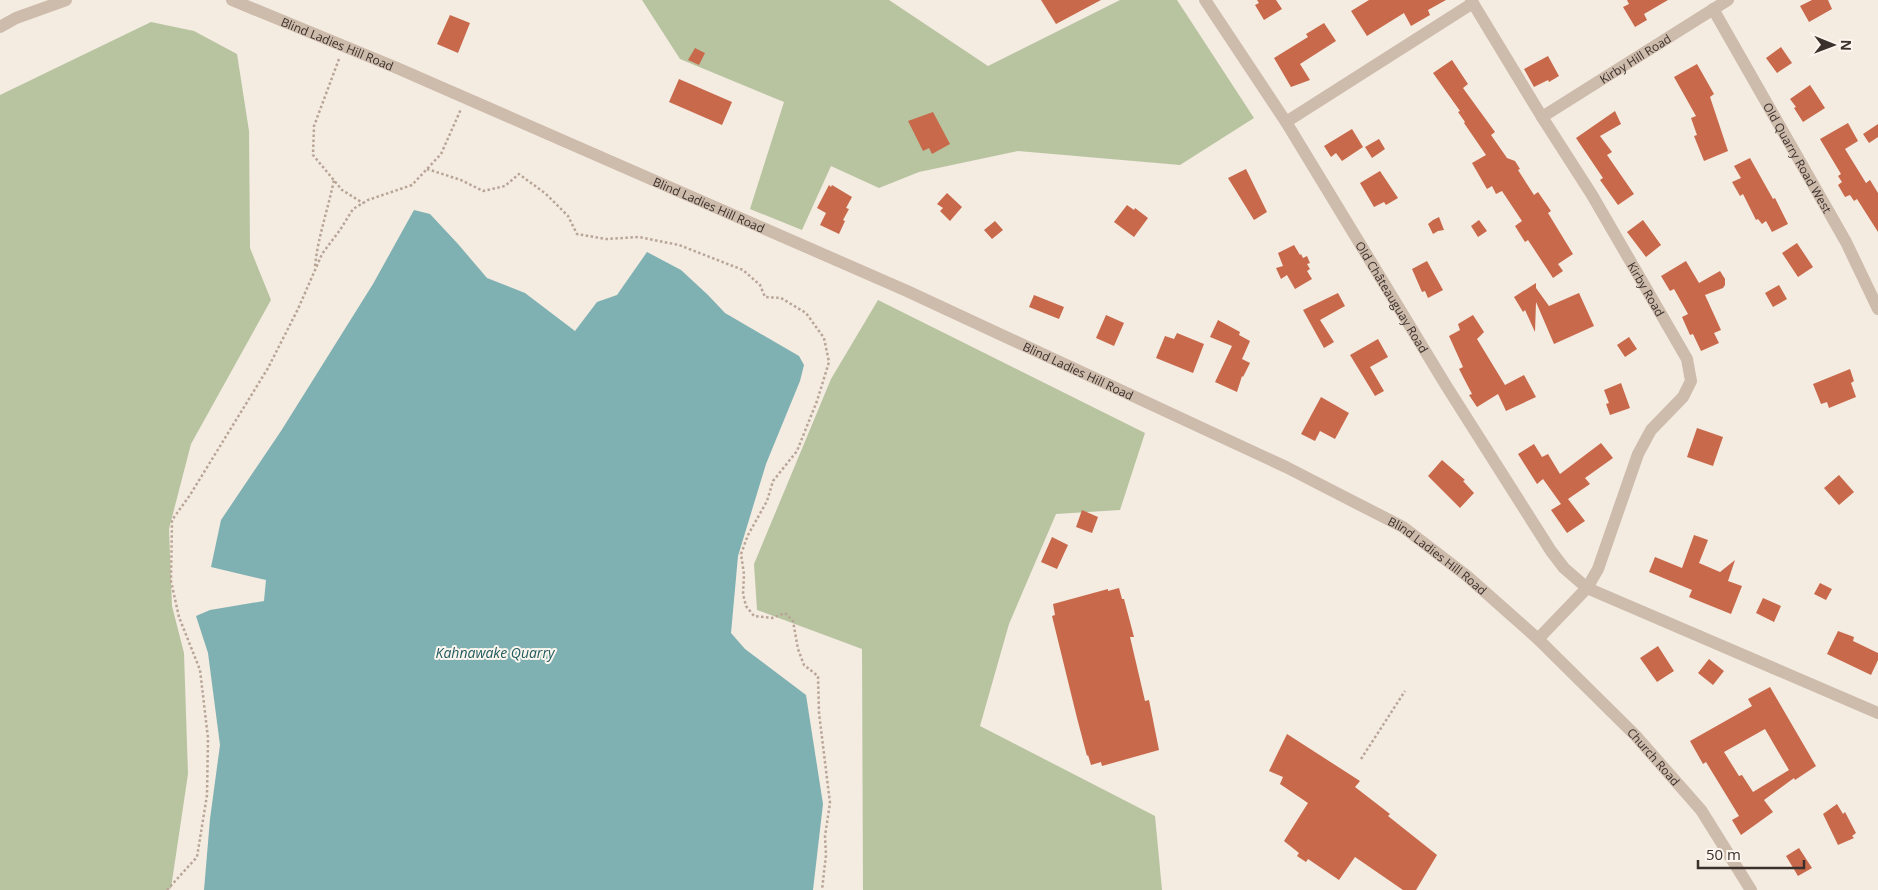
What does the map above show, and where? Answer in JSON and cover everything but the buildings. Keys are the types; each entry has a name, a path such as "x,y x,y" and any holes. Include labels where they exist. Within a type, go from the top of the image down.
{"street":[{"path":"0,27 16,18 66,0"},
{"name":"Blind Ladies Hill Road","path":"232,0 466,98 907,291 1286,466 1403,527 1466,576 1538,639"},
{"name":"Old Châteauguay Road","path":"1205,0 1286,122 1447,388 1551,551 1564,568 1587,588"},
{"name":"Kirby Hill Road","path":"1542,117 1728,0"},
{"path":"1286,122 1472,2"},
{"name":"Kirby Road","path":"1472,2 1592,195 1687,359 1691,381 1683,397 1651,430 1638,454 1604,555 1587,588"},
{"name":"Old Quarry Road West","path":"1713,9 1846,242 1878,309"},
{"path":"1538,639 1587,588 1878,713"},
{"name":"Church Road","path":"1538,639 1635,735 1702,810 1751,890"}],"path":[{"path":"343,46 314,126 313,155 342,190 363,203"},
{"path":"167,890 197,857 208,786 208,738 200,670 180,617 171,581 172,520 190,495 268,368 322,254 353,209 368,200 412,185 441,154 466,98"},
{"path":"427,169 461,180 483,192 506,186 519,174 546,194 568,216 577,234 606,239 639,237 679,245 715,258 743,270 760,286 765,296 781,298 806,313 824,338 829,362 817,401 797,451 773,481 767,501 748,534 741,554 744,574 743,594 746,606 754,616 772,618 785,613 794,622 798,649 804,665 818,676 819,713 830,804 825,836 826,855 822,890"},
{"path":"315,270 317,245 334,180"},
{"path":"1361,759 1405,692"}],"green space":[{"path":"642,0 889,0 988,66 1120,0 1177,0 1254,118 1180,165 1018,151 919,172 879,188 831,166 802,230 750,209 784,102 680,59"},
{"path":"151,22 194,31 237,54 249,131 250,248 271,300 191,444 169,529 172,606 184,653 188,774 171,888 168,890 0,890 0,95"},
{"path":"878,300 1145,433 1120,510 1056,514 1009,624 980,726 1155,816 1162,890 863,890 862,649 757,610 754,564 831,379"}],"water":[{"name":"Kahnawake Quarry","path":"414,210 430,214 487,278 525,293 575,331 597,302 617,295 647,252 681,270 725,313 799,356 804,365 800,381 766,464 738,556 731,633 745,649 806,695 823,804 813,890 204,890 210,819 220,745 208,653 196,616 210,610 264,601 266,580 211,567 221,520 281,431 373,284"}]}
